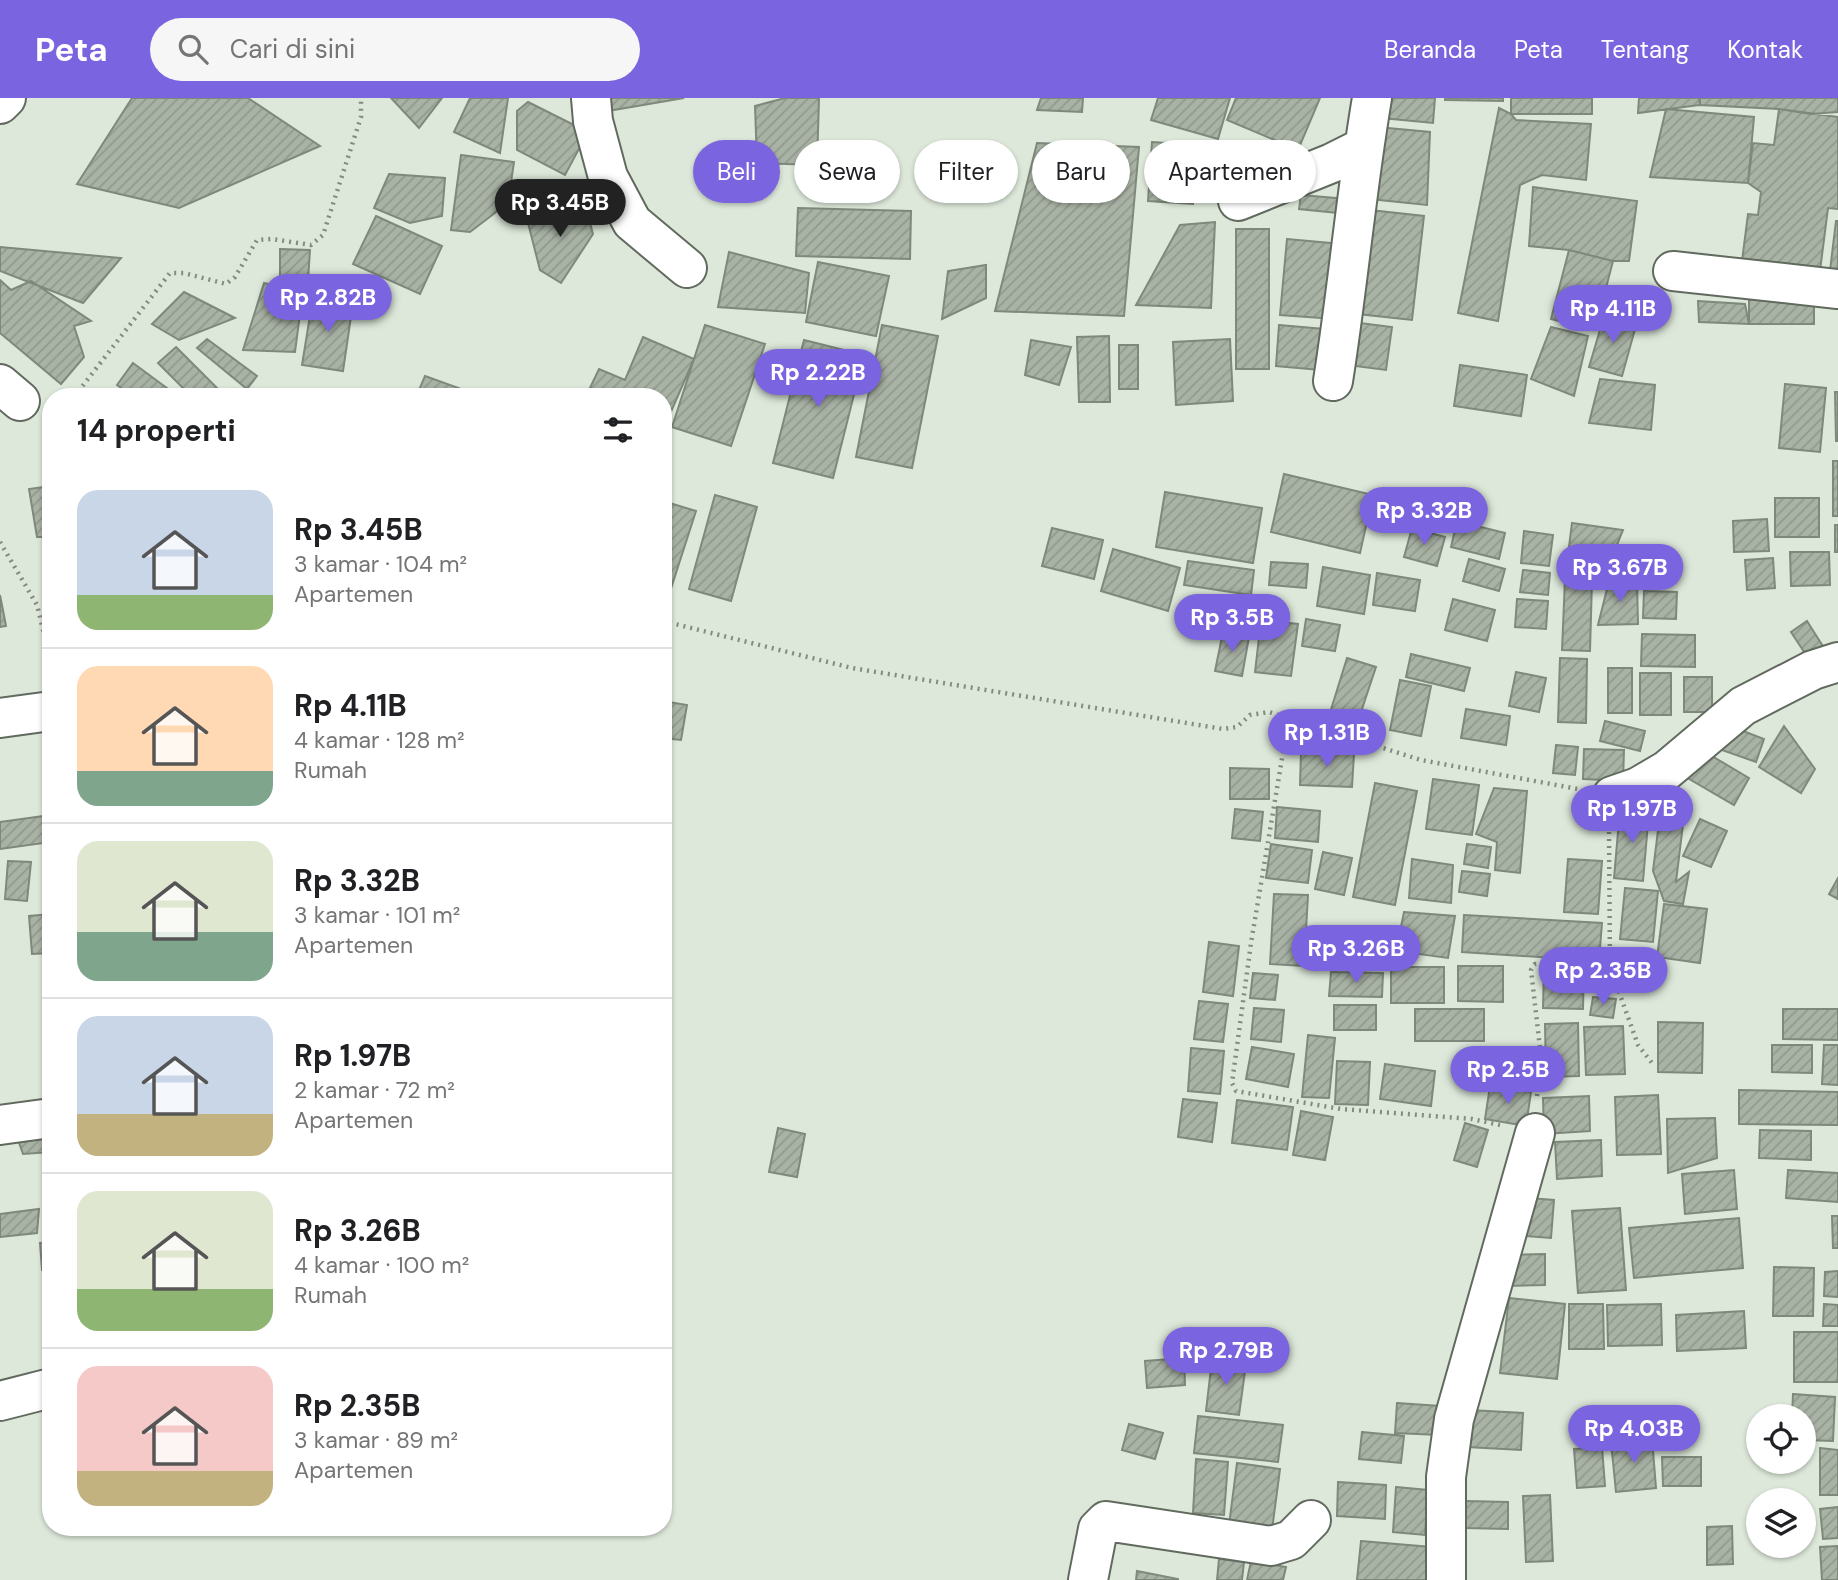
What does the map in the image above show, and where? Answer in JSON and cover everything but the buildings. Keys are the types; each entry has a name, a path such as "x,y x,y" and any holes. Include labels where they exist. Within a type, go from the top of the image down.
{"street":[{"path":"0,104 6,98"},
{"path":"591,98 593,121 608,177 632,222 687,268"},
{"path":"1333,381 1372,98"},
{"path":"1316,169 1364,146"},
{"path":"1673,271 1838,289"},
{"path":"1610,812 1638,787 1667,771 1743,706 1826,666"},
{"path":"0,718 42,713"},
{"path":"0,1125 42,1119"},
{"path":"1446,1580 1446,1477 1454,1419 1535,1133"},
{"path":"0,1401 42,1390"},
{"path":"1088,1580 1098,1529 1106,1521 1271,1546 1291,1540 1311,1520"}],"path":[{"path":"81,388 170,273 184,273 226,284 235,277 257,240 272,239 311,245 323,235 361,117 361,98"},
{"path":"0,542 37,605 42,625"},
{"path":"672,623 852,668 1223,729 1237,727 1250,715 1269,712 1421,760 1610,812 1610,967 1638,1045 1652,1063"},
{"path":"1289,717 1251,943 1232,1083 1236,1090 1341,1108 1472,1119 1535,1133 1540,1048 1531,970 1535,964 1610,967"}]}
